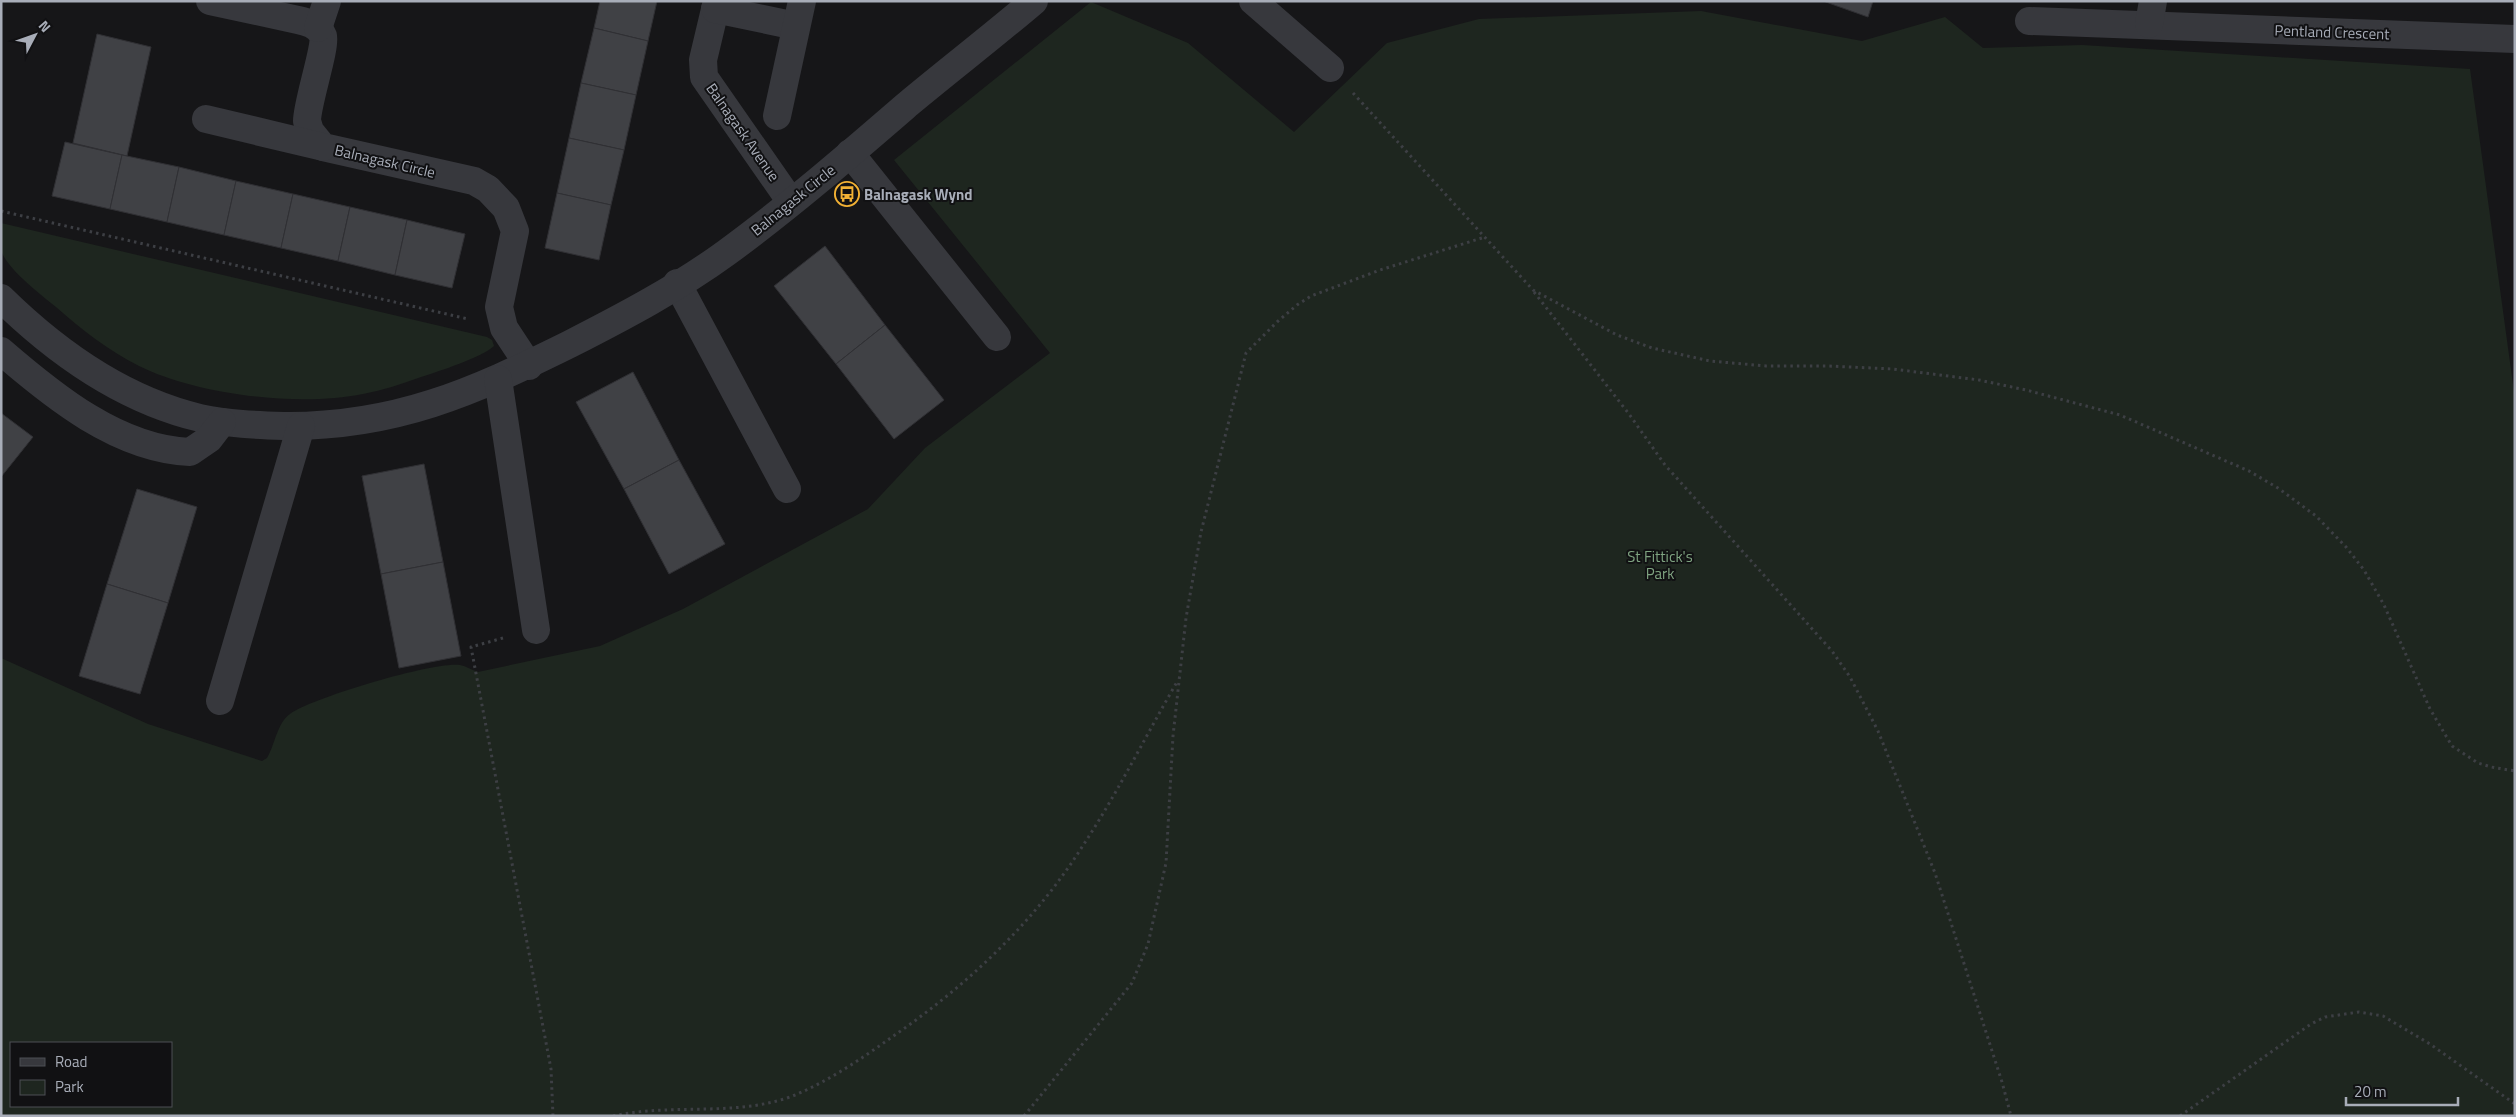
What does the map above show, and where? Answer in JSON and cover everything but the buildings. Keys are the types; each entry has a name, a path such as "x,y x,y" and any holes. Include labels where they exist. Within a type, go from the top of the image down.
{"street":[{"path":"210,1 298,20 318,28 327,1"},
{"name":"Balnagask Circle","path":"1,298 26,323 94,372 130,392 198,418 248,425 301,426 348,424 383,418 453,398 529,366 601,328 725,254 792,202 1034,1"},
{"path":"1253,1 1330,68"},
{"path":"716,5 799,14 777,116"},
{"name":"Balnagask Avenue","path":"716,5 703,60 704,77 792,202"},
{"name":"Pentland Crescent","path":"2029,21 2151,13 2515,39"},
{"name":"Balnagask Circle","path":"318,28 323,42 306,122 310,131 323,147 474,182 488,189 506,208 515,231 499,307 504,328 529,366"},
{"path":"206,120 323,147"},
{"path":"850,153 997,337"},
{"path":"677,284 787,489"},
{"path":"1,351 54,394 89,417 120,434 152,446 190,452 209,439 222,422"},
{"path":"498,378 536,630"},
{"path":"220,701 301,426"}],"path":[{"path":"1330,68 1533,290 1629,414 1665,465 1832,651 1850,677 1878,731 1935,873 2002,1082 2011,1116"},
{"path":"1,211 504,328"},
{"path":"1024,1116 1132,983 1141,967 1156,913 1166,863 1178,682 1186,618 1202,532 1246,353 1290,310 1312,296 1380,270 1484,237"},
{"path":"1533,290 1618,336 1683,356 1710,361 1766,366 1893,369 1978,380 2120,415 2248,471 2278,488 2316,516 2346,547 2364,570 2392,621 2430,709 2452,746 2478,763 2491,767 2515,770"},
{"path":"536,630 471,647 551,1069 553,1116"},
{"path":"613,1116 667,1109 733,1109 791,1096 866,1056 914,1022 982,965 1046,898 1082,848 1178,682"},
{"path":"2180,1116 2311,1024 2325,1016 2359,1012 2384,1016 2430,1044 2515,1104"}],"green space":[{"name":"St Fittick's Park","path":"1091,2 1188,43 1294,132 1387,43 1479,19 1701,11 1862,41 1945,17 1983,48 2082,45 2470,69 2515,399 2515,1116 1,1116 1,658 148,724 262,761 270,753 279,728 290,714 302,707 346,690 446,665 460,665 478,672 600,646 683,609 868,509 925,448 1050,353 894,160"},
{"path":"1,223 487,337 492,340 494,346 470,359 407,382 385,389 337,398 309,399 249,396 190,384 163,376 117,354 85,331 33,288 4,257 1,250"}],"place":[{"name":"Balnagask Wynd","path":"847,194"}]}
